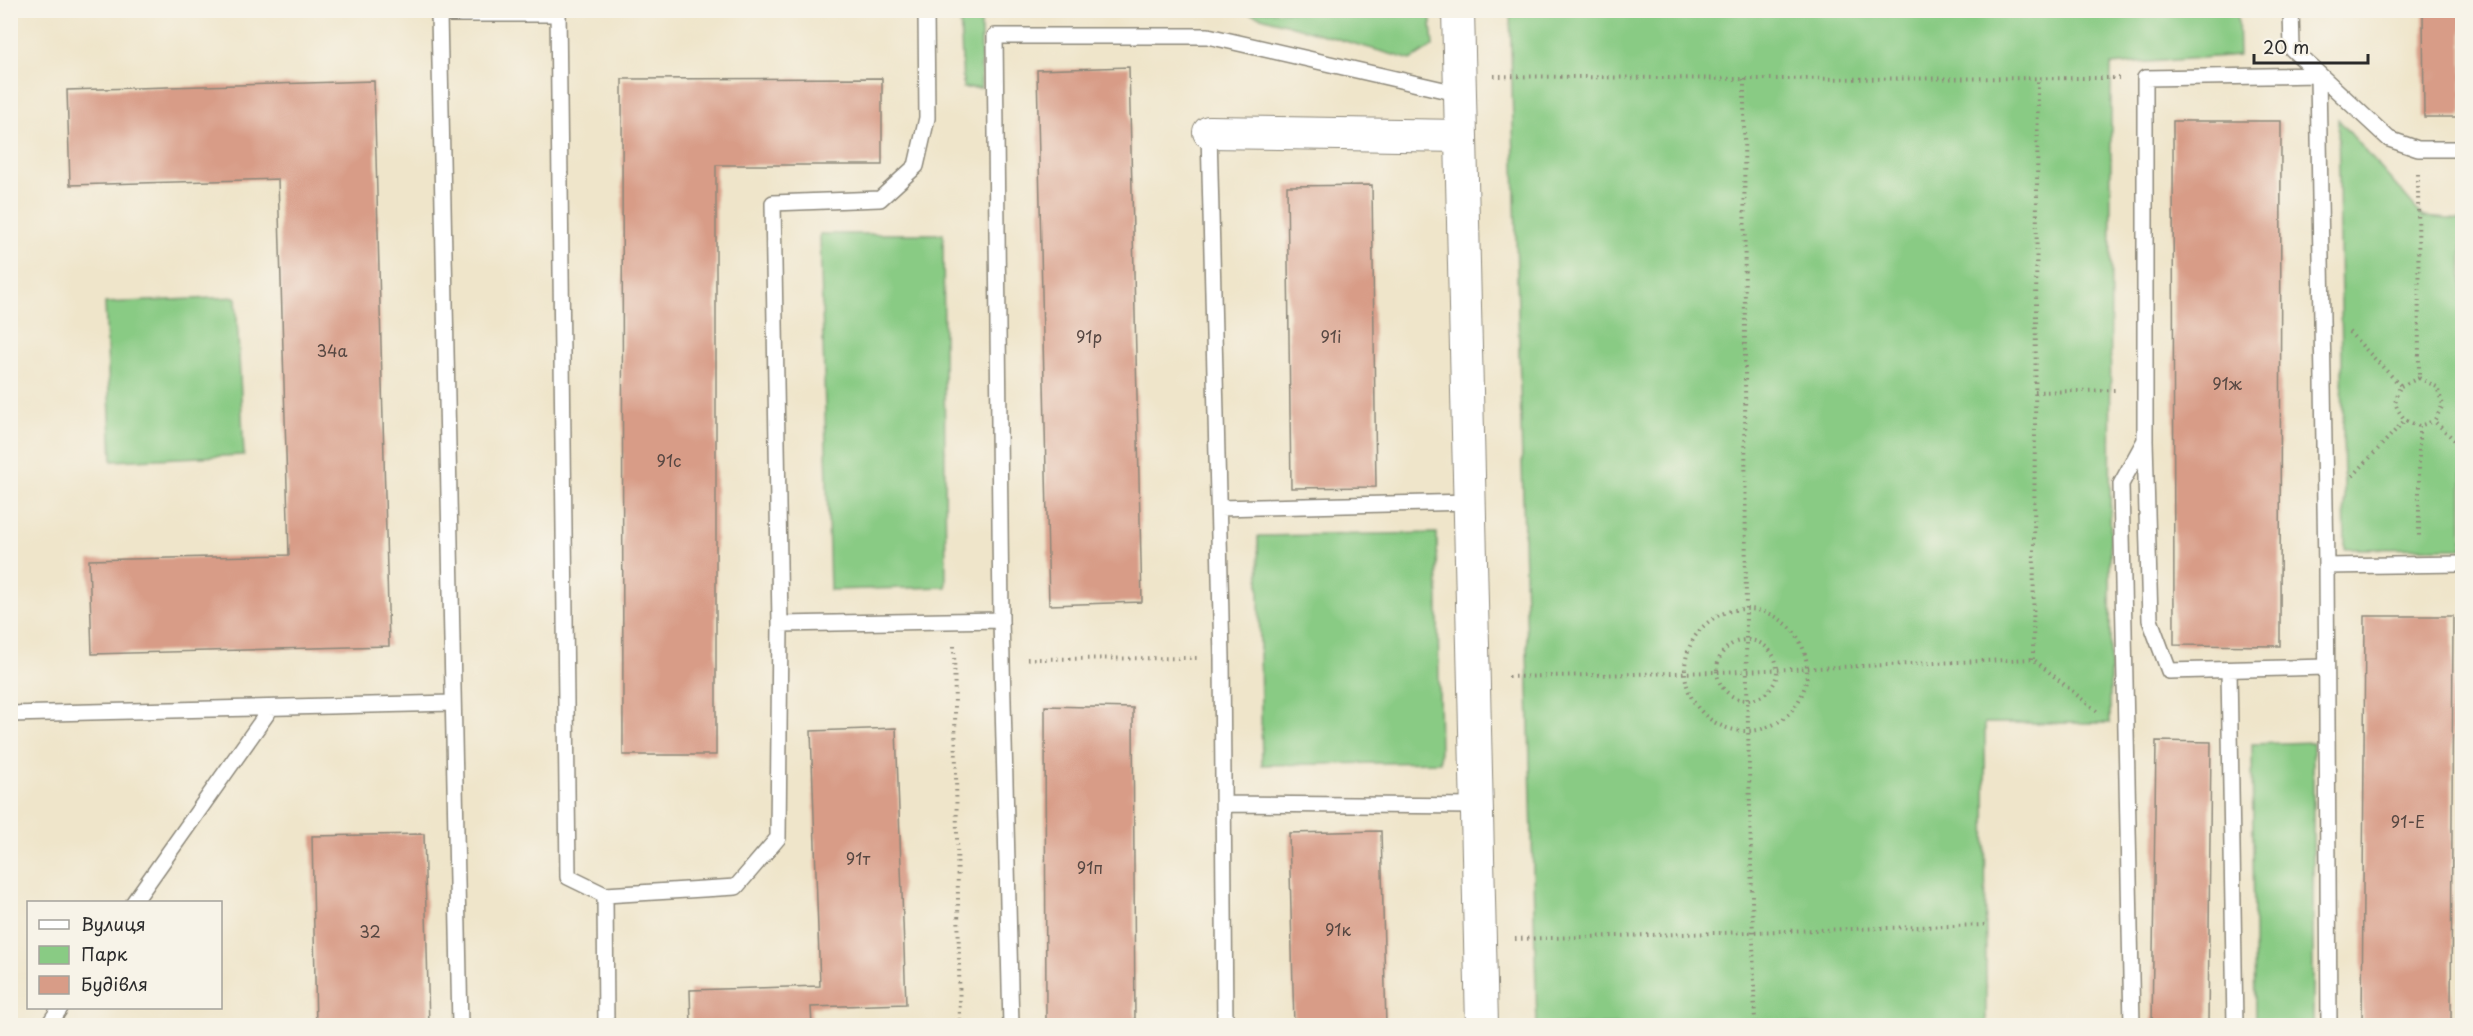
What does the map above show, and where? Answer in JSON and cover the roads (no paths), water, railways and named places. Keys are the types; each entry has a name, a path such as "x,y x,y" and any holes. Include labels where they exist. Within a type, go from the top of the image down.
{"street":[{"path":"1458,10 1482,1026"},
{"path":"1209,132 1461,136"}],"lane":[{"path":"460,1026 439,14 558,12 568,877 605,895 736,887 778,838 780,624 772,203 880,199 916,166 927,118 926,10"},
{"path":"2291,10 2292,49 2389,139 2418,149 2463,149"},
{"path":"1011,1026 1001,621 996,36 1208,36 1460,84"},
{"path":"2318,75 2326,566 2329,1026"},
{"path":"2318,75 2145,78 2145,440 2150,620 2169,671 2326,667"},
{"path":"1209,132 1222,657 1225,1026"},
{"path":"2132,1026 2121,484 2145,440"},
{"path":"1219,508 1471,502"},
{"path":"2326,566 2463,564"},
{"path":"780,624 1001,621"},
{"path":"2229,670 2235,1026"},
{"path":"10,714 453,704"},
{"path":"135,901 271,708"},
{"path":"1224,804 1476,806"},
{"path":"605,895 606,1026"},
{"path":"48,1026 59,1009"}]}
